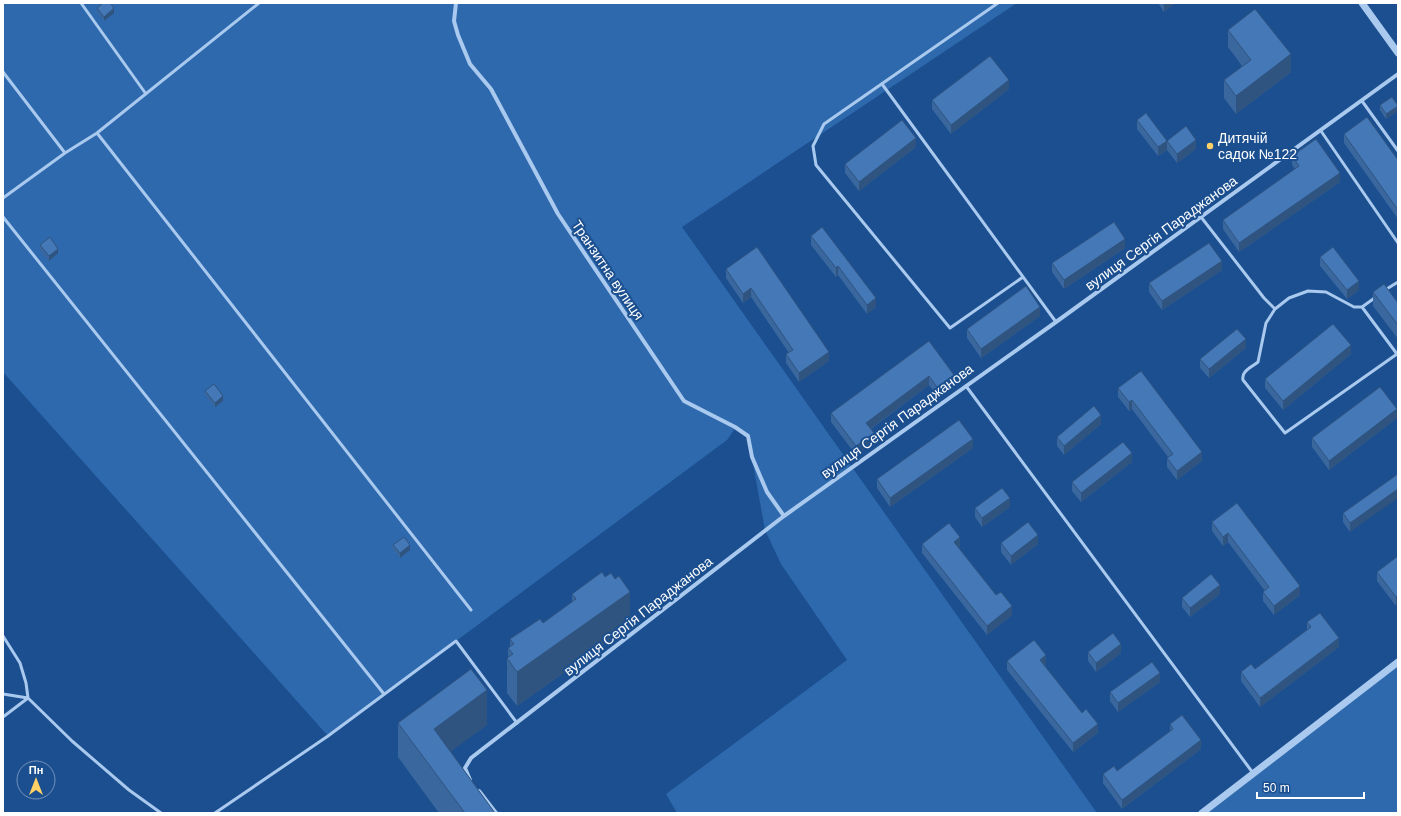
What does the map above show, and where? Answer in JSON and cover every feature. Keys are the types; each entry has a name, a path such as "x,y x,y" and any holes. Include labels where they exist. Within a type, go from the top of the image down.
{"street":[{"name":"Транзитна вулиця","path":"456,3 454,21 470,64 491,89 558,214 684,401 735,427 748,436 752,457 767,492 784,516"},
{"path":"1362,3 1398,53"},
{"name":"вулиця Сергія Параджанова","path":"473,784 468,778 465,768 471,758 784,516 1056,322 1398,74"},
{"path":"1202,813 1398,662"},
{"path":"478,789 496,813"}],"lane":[{"path":"81,3 146,94"},
{"path":"3,198 64,153 97,133 259,3"},
{"path":"998,3 824,124 813,146 816,164 950,328 1023,277"},
{"path":"3,72 64,153"},
{"path":"882,84 1056,322"},
{"path":"1362,101 1398,151"},
{"path":"1321,131 1398,242"},
{"path":"97,133 471,610"},
{"path":"3,217 384,694"},
{"path":"1201,217 1264,298 1275,309"},
{"path":"1385,291 1398,282"},
{"path":"1362,307 1397,355 1285,433 1242,376 1244,372 1258,362 1266,323 1275,309 1289,298 1308,291 1326,292 1354,307 1362,307 1378,295"},
{"path":"966,386 1253,774"},
{"path":"3,636 20,663 26,683 28,698"},
{"path":"215,813 328,736 456,641 518,723"},
{"path":"3,694 28,698 72,741 129,790 161,813"},
{"path":"3,717 28,698"}],"shaded area":[{"path":"3,3 1017,3 682,227 1097,813 677,813 666,794 847,660 781,564 765,530 748,436 736,427 727,440 328,736 3,372"},
{"path":"1398,662 1398,813 1202,813"}],"building":[{"path":"103,3 110,3 114,8 104,17 97,8"},
{"path":"1255,9 1291,54 1236,96 1224,80 1251,60 1228,30"},
{"path":"990,56 1009,80 951,125 932,100"},
{"path":"1392,97 1398,106 1386,114 1380,105"},
{"path":"1146,113 1167,141 1158,147 1137,120"},
{"path":"1367,117 1398,160 1398,210 1344,134"},
{"path":"902,120 916,138 859,182 845,164"},
{"path":"1186,126 1196,140 1177,154 1167,141"},
{"path":"1316,139 1340,173 1239,243 1223,220 1299,166 1292,156"},
{"path":"1114,222 1125,239 1064,280 1052,263"},
{"path":"822,227 876,298 867,305 838,266 836,268 811,236"},
{"path":"50,237 58,249 49,256 40,245"},
{"path":"1209,243 1222,261 1162,301 1149,283"},
{"path":"757,247 829,352 799,373 786,354 793,350 751,288 743,294 726,269"},
{"path":"1333,247 1359,281 1347,290 1320,257"},
{"path":"1384,284 1398,303 1398,325 1373,292"},
{"path":"1026,286 1040,307 981,349 967,329"},
{"path":"1333,324 1351,345 1283,401 1265,379"},
{"path":"1237,329 1246,339 1209,369 1200,359"},
{"path":"929,341 954,375 937,387 929,376 866,423 874,433 856,446 831,413"},
{"path":"1141,371 1202,452 1177,471 1167,458 1173,454 1132,400 1129,402 1118,388"},
{"path":"214,384 223,396 215,403 205,391"},
{"path":"1380,387 1397,409 1329,461 1312,438"},
{"path":"1094,406 1101,415 1064,446 1057,437"},
{"path":"959,420 973,439 890,498 877,479"},
{"path":"1123,442 1132,453 1081,493 1072,482"},
{"path":"1398,474 1398,489 1350,523 1343,513"},
{"path":"1002,488 1010,498 982,518 975,508"},
{"path":"1237,503 1300,586 1274,606 1263,592 1269,587 1228,533 1223,537 1212,522"},
{"path":"1028,522 1038,535 1011,556 1001,543"},
{"path":"949,523 960,537 954,542 996,595 1001,592 1012,606 987,626 922,544"},
{"path":"404,537 410,545 400,553 393,545"},
{"path":"1398,556 1398,596 1396,597 1377,572"},
{"path":"602,572 605,577 611,573 615,579 619,576 630,592 517,672 507,658 513,654 508,648 514,644 510,639 540,619 543,623 576,599 572,594"},
{"path":"1211,574 1220,585 1190,608 1182,598"},
{"path":"1320,613 1339,638 1260,698 1241,672 1251,664 1255,669 1311,627 1307,622"},
{"path":"1113,633 1121,644 1096,663 1088,652"},
{"path":"1034,640 1046,655 1040,660 1082,713 1086,709 1098,724 1073,743 1007,661"},
{"path":"1152,662 1160,673 1118,703 1110,692"},
{"path":"471,669 487,690 434,729 495,813 465,813 398,723"},
{"path":"1182,715 1201,740 1122,800 1103,774 1114,766 1117,771 1173,729 1170,724"}],"place":[{"name":"Дитячій садок №122","path":"1210,146"}]}
